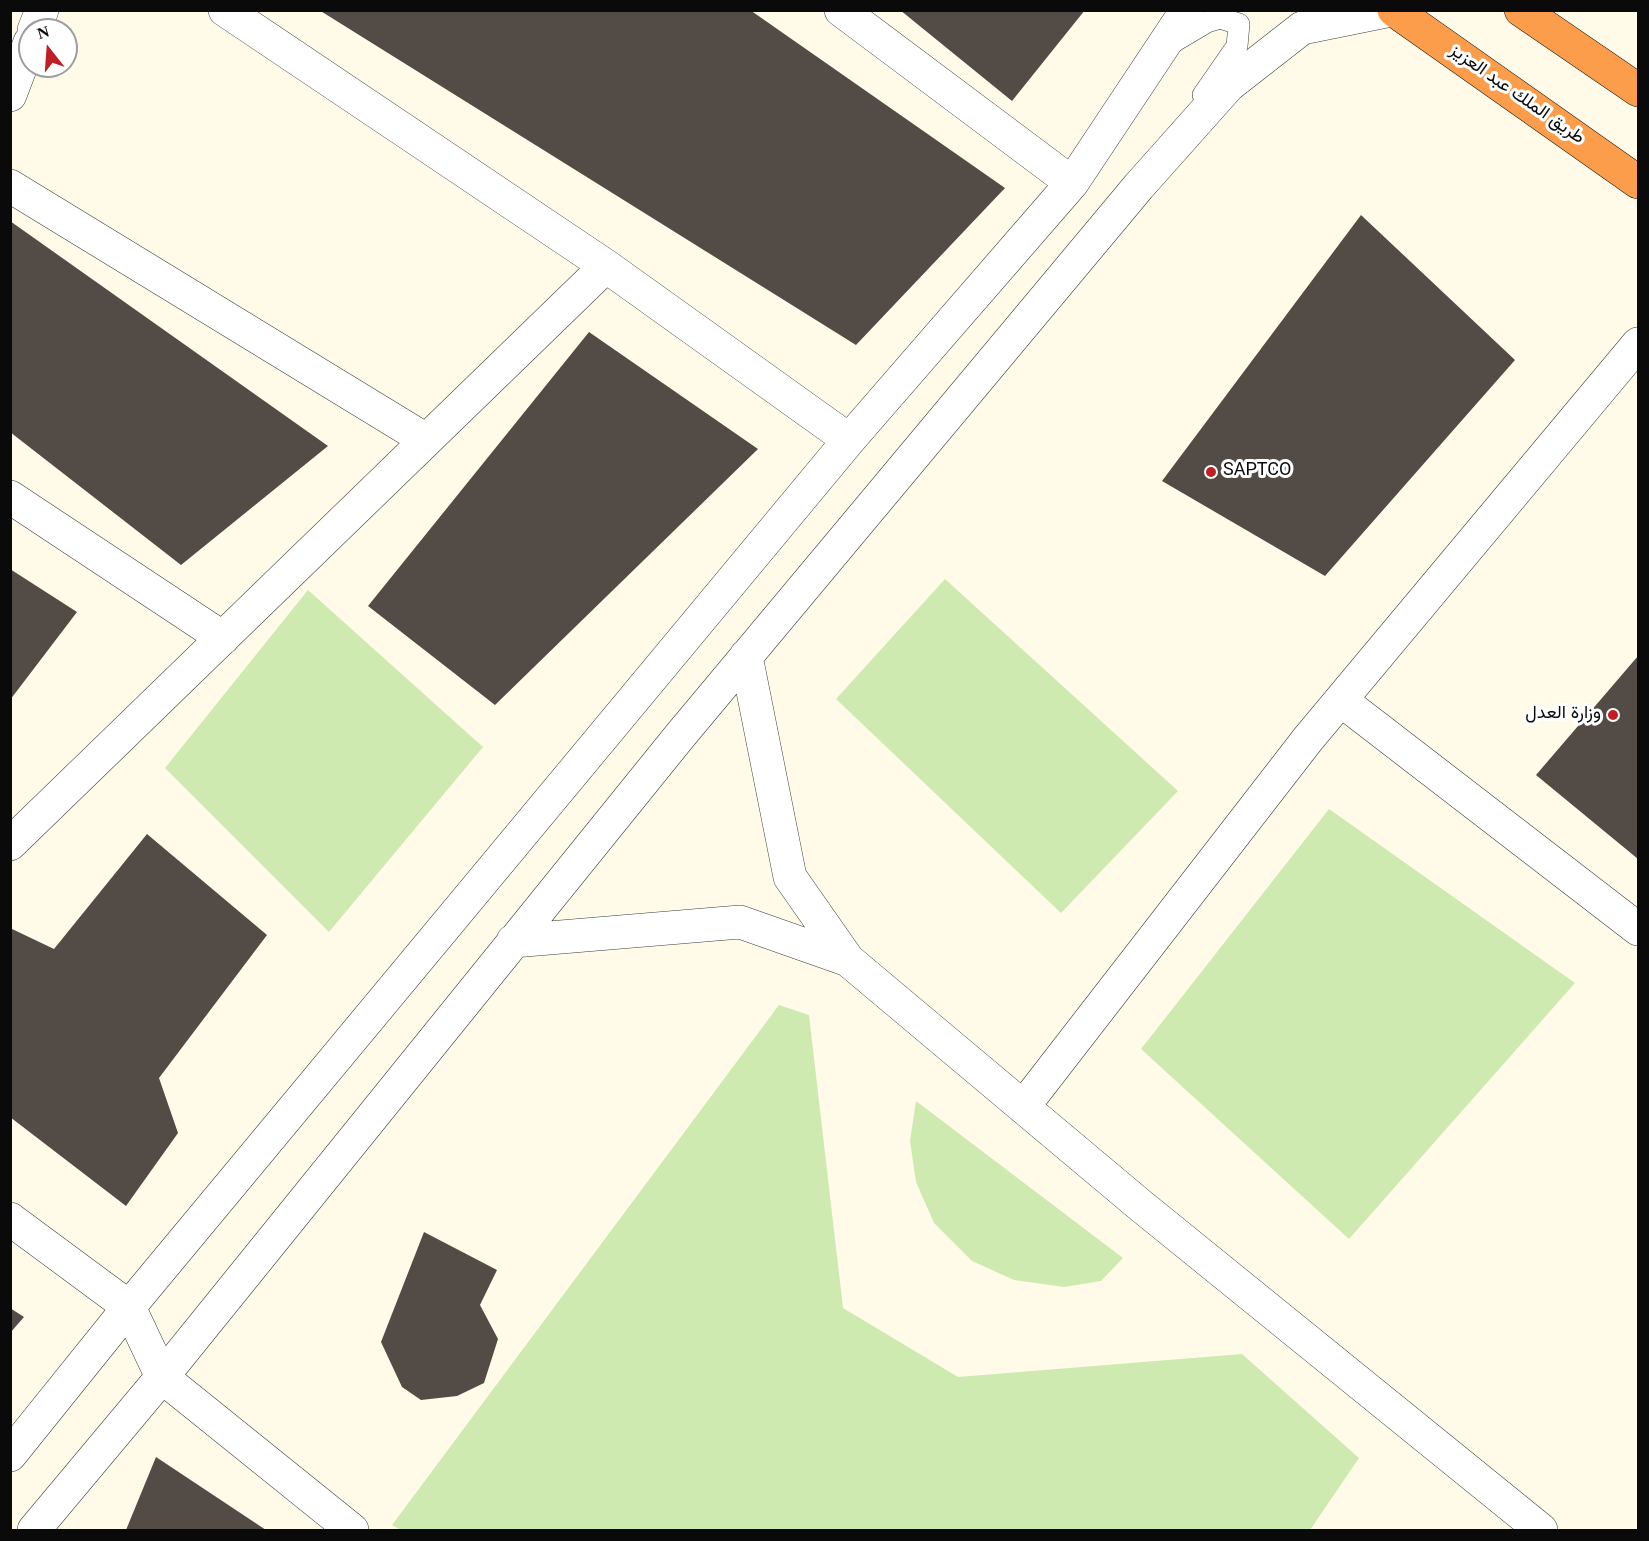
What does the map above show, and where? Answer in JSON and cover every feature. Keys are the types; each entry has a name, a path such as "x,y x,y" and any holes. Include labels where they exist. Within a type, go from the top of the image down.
{"highway":[{"name":"طريق الملك عبد العزيز","path":"1393,10 1638,182"},
{"path":"1521,10 1638,90"}],"street":[{"path":"225,10 606,266 849,440"},
{"path":"841,10 1072,183"},
{"path":"10,1455 129,1307 849,440 1072,183 1187,10"},
{"path":"34,1530 162,1377 513,940 746,656 1139,186 1229,85 1302,28 1393,10"},
{"path":"10,95 18,74"},
{"path":"10,186 426,440"},
{"path":"11,843 606,266"},
{"path":"1023,1107 1308,739 1638,344"},
{"path":"10,497 223,638"},
{"path":"746,656 790,877 848,960 1140,1205 1541,1530"},
{"path":"1342,701 1638,929"},
{"path":"513,940 740,922 848,960"},
{"path":"10,1219 129,1307 162,1377 352,1530"}],"lane":[{"path":"1139,186 1237,46 1239,24 1220,18 1207,22 1160,50"}],"green space":[{"path":"945,579 1178,791 1061,913 836,699"},
{"path":"308,590 483,747 329,932 165,768"},
{"path":"1329,809 1575,983 1349,1239 1141,1049"},
{"path":"779,1005 809,1015 843,1308 958,1377 1242,1354 1359,1458 1310,1530 401,1530 392,1525"},
{"path":"916,1101 1123,1258 1101,1281 1064,1287 1014,1280 972,1261 934,1223 916,1182 910,1141"}],"building":[{"path":"319,10 750,10 1005,188 856,345"},
{"path":"900,10 1085,10 1012,101"},
{"path":"1361,215 1515,360 1325,576 1162,481"},
{"path":"10,221 328,446 181,565 10,432"},
{"path":"589,332 758,449 495,705 368,606"},
{"path":"10,569 77,612 10,700"},
{"name":"وزارة العدل","path":"1638,656 1638,859 1536,775"},
{"path":"147,834 267,935 159,1078 178,1133 126,1206 10,1117 10,928 54,949"},
{"path":"424,1232 497,1270 480,1305 498,1339 484,1383 457,1396 421,1400 402,1387 381,1342"},
{"path":"10,1308 24,1317 10,1333"},
{"path":"156,1457 266,1530 126,1530"}],"place":[{"name":"SAPTCO","path":"1211,472"},
{"name":"وزارة العدل","path":"1613,715"}]}
